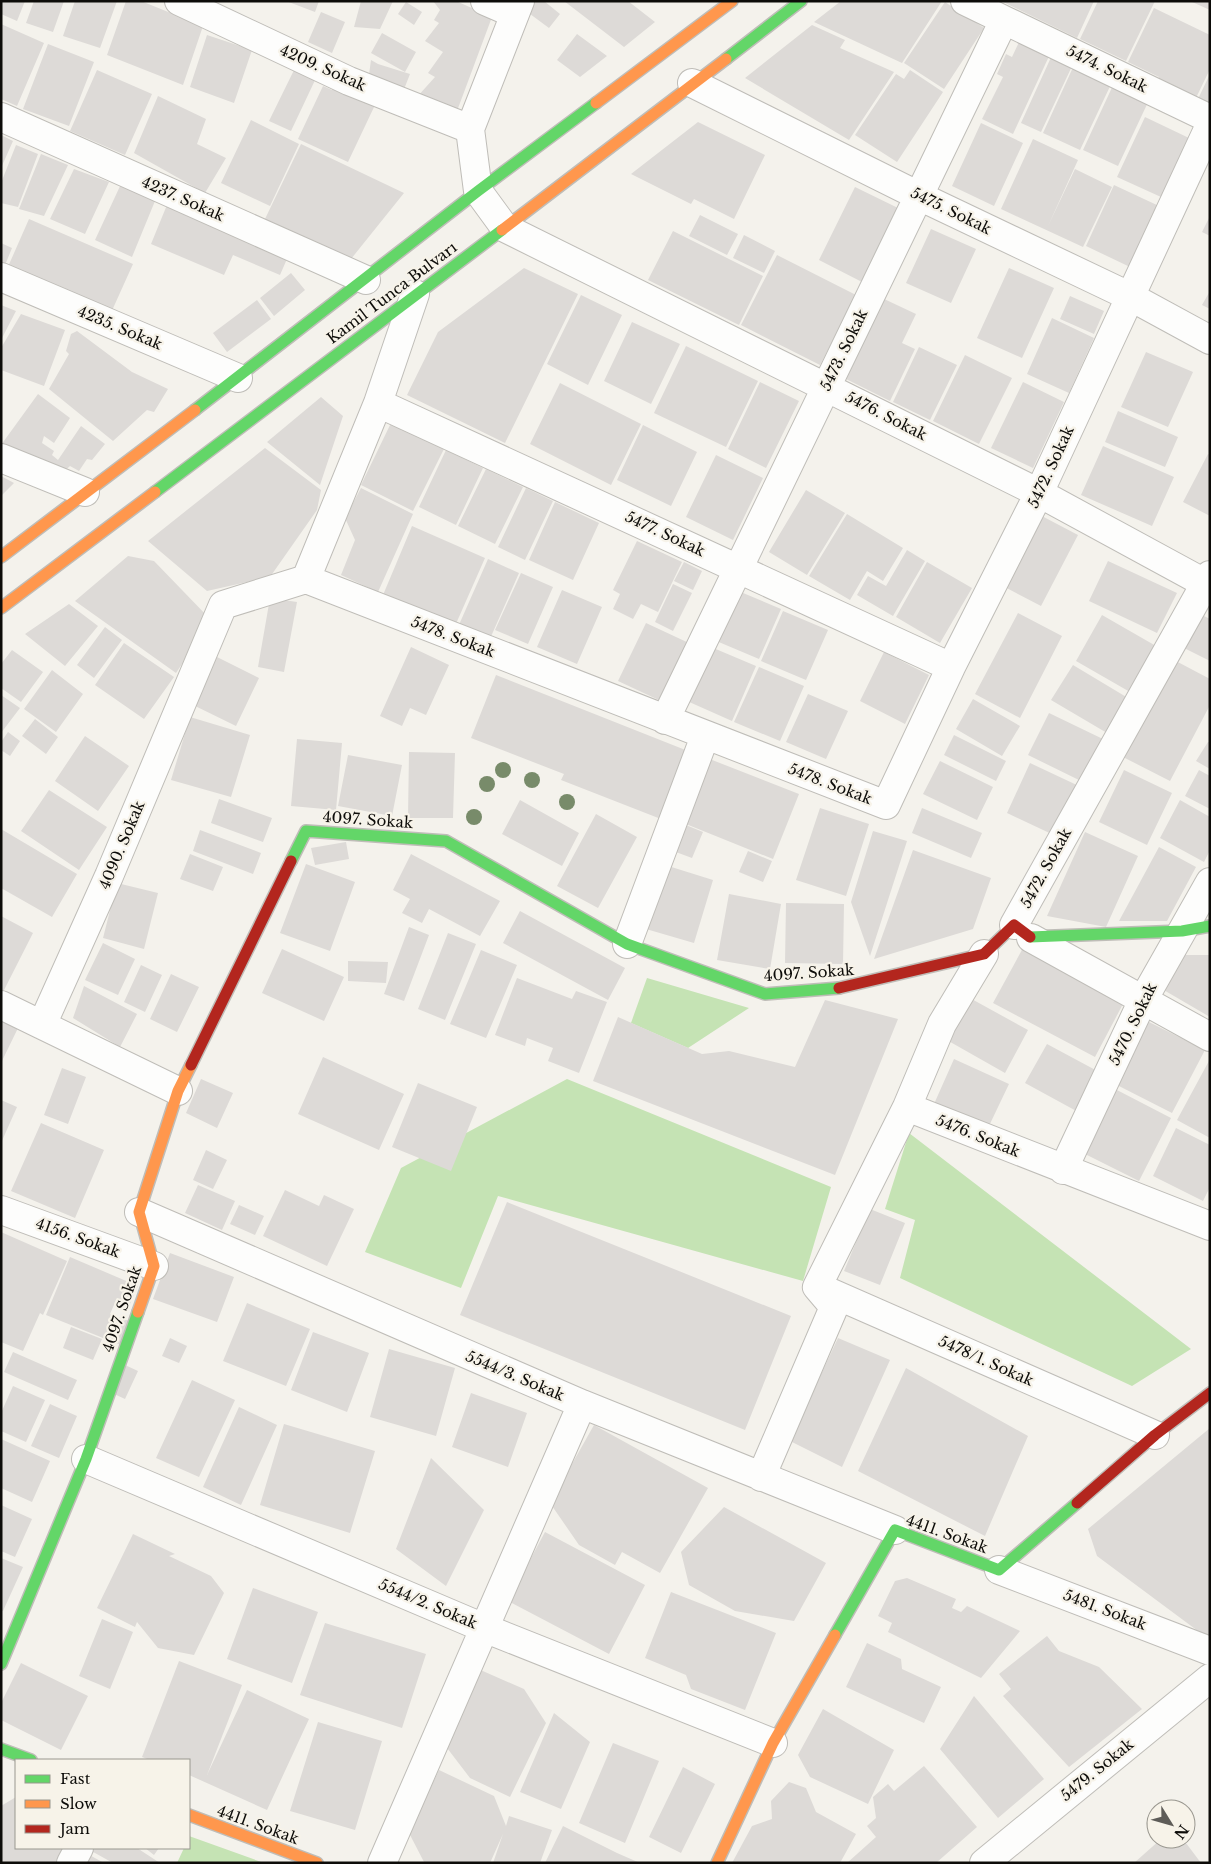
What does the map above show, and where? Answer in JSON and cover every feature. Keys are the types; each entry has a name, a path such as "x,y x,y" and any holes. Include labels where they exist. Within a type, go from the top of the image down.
{"street":[{"name":"4209. Sokak","path":"179,1 349,81 470,129"},
{"path":"485,1 517,8 470,129 478,192 505,228"},
{"name":"Kamil Tunca Bulvarı","path":"1,557 238,378 478,192 732,1"},
{"name":"Kamil Tunca Bulvarı","path":"1,608 505,228 801,1"},
{"path":"964,1 1004,20"},
{"name":"5474. Sokak","path":"1004,20 1210,119"},
{"name":"5473. Sokak","path":"665,720 1004,20"},
{"name":"5475. Sokak","path":"692,83 918,196 1131,297 1210,340"},
{"name":"4237. Sokak","path":"1,117 366,280"},
{"name":"5472. Sokak","path":"886,805 951,667 1039,493 1210,125"},
{"name":"5476. Sokak","path":"505,228 1039,493 1208,582"},
{"name":"4235. Sokak","path":"1,277 238,378"},
{"path":"306,579 378,403 416,294"},
{"name":"5477. Sokak","path":"378,403 951,667"},
{"path":"1,458 85,492"},
{"name":"5478. Sokak","path":"306,579 886,805"},
{"name":"4090. Sokak","path":"42,1025 109,876 223,605 306,579"},
{"name":"5472. Sokak","path":"1022,931 1208,582"},
{"path":"627,944 705,736"},
{"name":"4097. Sokak","path":"1,1664 86,1459 154,1266 139,1212 178,1091 306,831 446,840 627,944 765,994 851,987 984,954"},
{"name":"5470. Sokak","path":"1063,1170 1144,1000 1210,882"},
{"path":"761,1476 834,1307 817,1287 907,1106 942,1024 984,954 1022,931 1182,931 1210,926"},
{"path":"1022,931 1210,1037"},
{"path":"1,1005 178,1091"},
{"name":"5476. Sokak","path":"907,1106 1063,1170 1209,1225"},
{"name":"4156. Sokak","path":"1,1210 154,1266"},
{"name":"5544/3. Sokak","path":"139,1212 582,1404 895,1530"},
{"name":"5478/1. Sokak","path":"817,1287 1155,1434"},
{"name":"4411. Sokak","path":"717,1863 773,1743 895,1530 999,1570 1155,1434 1210,1393"},
{"path":"382,1863 582,1404"},
{"name":"5544/2. Sokak","path":"86,1459 484,1628 773,1743"},
{"name":"5481. Sokak","path":"999,1570 1210,1651"},
{"name":"5479. Sokak","path":"984,1863 1210,1678"},
{"path":"1,1749 28,1759"},
{"name":"4411. Sokak","path":"190,1815 317,1863"},
{"path":"71,1863 78,1849"}],"green space":[{"path":"647,978 749,1008 688,1048 631,1023"},
{"path":"567,1079 831,1187 803,1281 498,1196 461,1288 365,1252 401,1168"},
{"path":"909,1133 1191,1349 1132,1386 900,1278 915,1220 885,1209"},
{"path":"190,1836 264,1863 177,1863 184,1849 190,1849"}],"building":[{"path":"1,1 25,1 17,21 1,14"},
{"path":"34,1 64,1 53,32 26,23"},
{"path":"75,1 117,1 100,48 63,36"},
{"path":"126,1 141,1 203,26 183,85 107,55"},
{"path":"286,1 319,1 315,12"},
{"path":"361,1 393,1 380,29 354,27"},
{"path":"433,1 456,1 492,17 457,111 417,97 435,77 428,73 443,52 425,41 439,23 434,20 440,10"},
{"path":"530,1 544,1 560,14 549,28 526,11"},
{"path":"564,1 628,1 655,22 624,47"},
{"path":"841,1 942,1 902,63 814,22"},
{"path":"1001,1 1094,1 1077,38"},
{"path":"1098,1 1155,1 1126,61 1080,39"},
{"path":"1190,1 1210,1 1210,10"},
{"path":"406,2 422,12 414,25 398,14"},
{"path":"945,2 984,28 944,89 904,63"},
{"path":"1154,8 1210,35 1210,69 1195,100 1157,82 1159,77 1128,62"},
{"path":"321,12 345,22 332,53 308,42"},
{"path":"1,24 44,43 17,106 1,99"},
{"path":"812,25 845,40 840,48 894,72 849,140 745,78"},
{"path":"382,33 416,52 405,72 371,53"},
{"path":"577,34 607,56 580,77 557,60"},
{"path":"207,35 252,50 234,103 190,87"},
{"path":"1021,38 1051,52 1013,134 982,119 1003,77 997,74 1006,54 1012,57"},
{"path":"48,44 94,62 69,126 23,109"},
{"path":"1053,53 1074,62 1041,132 1021,123"},
{"path":"371,60 410,74 401,97 368,82"},
{"path":"1075,63 1113,80 1080,150 1043,133"},
{"path":"296,66 317,76 291,131 269,121"},
{"path":"97,70 152,94 125,155 70,131"},
{"path":"910,70 943,92 897,162 855,135 896,74 904,79"},
{"path":"1210,74 1210,107 1197,101"},
{"path":"1115,81 1150,98 1118,166 1083,150"},
{"path":"323,86 332,90 334,86 375,105 348,162 298,139"},
{"path":"158,96 206,119 197,144 226,158 205,193 134,153"},
{"path":"1145,117 1189,138 1161,197 1117,177"},
{"path":"251,120 299,144 270,206 221,183"},
{"path":"698,122 765,155 734,219 694,199 691,204 631,174"},
{"path":"981,123 1023,143 994,206 952,186"},
{"path":"1,135 13,141 1,168"},
{"path":"1033,139 1078,160 1048,226 1075,169 1112,187 1083,247 1001,209"},
{"path":"301,144 404,193 351,259 265,219"},
{"path":"16,145 38,154 18,207 1,203 1,183"},
{"path":"41,154 68,165 44,216 19,209"},
{"path":"74,169 109,182 85,234 50,219"},
{"path":"121,184 155,201 132,257 95,240"},
{"path":"1114,185 1159,206 1130,267 1086,246"},
{"path":"855,187 898,208 862,282 819,260"},
{"path":"169,200 290,252 280,275 233,255 224,275 151,244"},
{"path":"700,215 738,234 727,255 689,236"},
{"path":"1210,216 1210,236 1202,232"},
{"path":"29,219 133,264 110,315 7,269"},
{"path":"931,229 976,249 951,303 906,283"},
{"path":"673,231 763,276 739,325 648,280"},
{"path":"744,235 775,251 764,273 733,258"},
{"path":"1,243 12,248 3,270 1,269"},
{"path":"777,255 856,295 820,365 741,325"},
{"path":"524,268 578,294 505,443 407,395 438,332"},
{"path":"1009,268 1054,288 1022,358 977,338"},
{"path":"291,273 305,290 274,316 260,298"},
{"path":"1210,291 1210,309 1202,305"},
{"path":"581,295 622,315 588,385 547,364"},
{"path":"1070,296 1104,311 1094,334 1060,319"},
{"path":"882,298 916,314 902,343 915,349 890,401 844,378"},
{"path":"257,300 271,319 227,352 213,333"},
{"path":"1,305 16,311 1,340"},
{"path":"21,314 65,330 44,386 1,370 1,348"},
{"path":"1052,318 1094,338 1069,393 1027,374"},
{"path":"632,322 680,344 651,404 604,381"},
{"path":"77,331 132,372 168,389 154,412 147,410 113,441 49,389 69,354 66,351 71,334"},
{"path":"686,346 758,381 726,447 654,413"},
{"path":"919,347 957,365 930,420 893,402"},
{"path":"1146,352 1193,372 1168,427 1121,407"},
{"path":"965,355 1012,378 979,444 933,421"},
{"path":"760,382 799,401 766,468 728,449"},
{"path":"1023,382 1064,402 1033,468 991,448"},
{"path":"560,383 641,424 611,485 530,444"},
{"path":"38,394 70,418 54,443 44,436 42,443 54,451 52,455 58,460 81,426 105,444 92,460 87,459 79,471 70,466 58,477 1,445"},
{"path":"321,397 343,416 320,485 267,442"},
{"path":"1118,411 1178,437 1165,467 1105,442"},
{"path":"391,423 444,449 413,511 361,485"},
{"path":"643,425 697,452 671,506 617,480"},
{"path":"1103,446 1174,477 1152,526 1081,495"},
{"path":"265,448 321,490 317,510 270,577 207,591 148,541"},
{"path":"446,450 483,468 456,525 419,507"},
{"path":"1208,454 1210,455 1210,516 1183,502"},
{"path":"716,455 763,478 733,540 686,517"},
{"path":"486,469 523,487 495,544 458,526"},
{"path":"1,476 14,483 1,496"},
{"path":"361,488 413,514 378,592 341,575 355,540 345,518"},
{"path":"526,488 553,501 525,560 498,547"},
{"path":"806,490 845,513 807,575 769,552"},
{"path":"555,502 599,523 573,580 529,560"},
{"path":"847,514 903,548 883,581 867,571 850,600 809,576"},
{"path":"1038,514 1078,535 1041,606 1001,585"},
{"path":"412,526 485,558 455,626 383,595"},
{"path":"637,541 682,562 658,612 641,604 633,619 613,609 620,594 613,590"},
{"path":"907,550 925,561 893,616 857,595 868,576 886,586"},
{"path":"128,556 154,561 211,620 176,673 75,601"},
{"path":"488,559 519,573 489,641 458,627"},
{"path":"1108,561 1177,593 1157,633 1089,601"},
{"path":"684,562 702,571 693,590 674,581"},
{"path":"927,562 972,588 940,643 896,617"},
{"path":"521,573 553,587 528,644 495,630"},
{"path":"673,584 692,593 673,631 655,622"},
{"path":"562,590 602,607 577,664 537,647"},
{"path":"736,590 781,609 759,659 714,640"},
{"path":"270,598 297,602 284,672 258,667"},
{"path":"69,604 98,626 65,666 25,634"},
{"path":"783,611 828,630 806,680 761,661"},
{"path":"1018,613 1062,636 1020,718 975,694"},
{"path":"1200,614 1210,619 1210,661 1184,648"},
{"path":"1102,615 1156,646 1130,692 1076,661"},
{"path":"646,623 691,644 663,702 618,681"},
{"path":"105,627 122,640 94,678 77,665"},
{"path":"124,643 174,677 144,719 95,685"},
{"path":"411,647 449,665 426,715 410,708 402,726 380,716"},
{"path":"711,647 756,666 732,721 687,701"},
{"path":"12,650 43,672 21,702 1,688 1,664"},
{"path":"884,652 929,675 905,724 860,701"},
{"path":"211,654 259,678 236,726 187,702"},
{"path":"1174,660 1210,679 1210,705 1170,781 1123,757"},
{"path":"1073,665 1128,698 1107,733 1051,700"},
{"path":"759,667 804,686 780,741 734,722"},
{"path":"52,670 83,694 56,732 24,709"},
{"path":"496,675 693,753 666,821 561,780 564,774 471,738"},
{"path":"808,694 848,711 826,759 786,742"},
{"path":"1,695 20,708 1,733"},
{"path":"973,699 1020,726 1002,756 956,729"},
{"path":"1049,713 1105,740 1083,782 1028,755"},
{"path":"190,717 250,735 231,797 171,780"},
{"path":"35,719 58,737 46,754 22,736"},
{"path":"8,732 20,741 10,756 1,750 1,742"},
{"path":"954,735 1006,761 996,781 944,755"},
{"path":"85,736 129,766 98,811 55,781"},
{"path":"297,739 342,743 336,810 291,806"},
{"path":"1208,742 1210,742 1210,769 1196,761"},
{"path":"409,752 455,753 453,818 408,818"},
{"path":"348,755 402,765 392,816 338,806"},
{"path":"702,756 799,794 773,859 676,820"},
{"path":"940,761 993,787 977,820 923,794"},
{"path":"1030,763 1081,787 1058,837 1007,813"},
{"path":"1124,770 1172,793 1147,845 1099,822"},
{"path":"1199,770 1210,776 1210,809 1185,796"},
{"path":"49,790 107,827 79,870 21,831"},
{"path":"219,799 272,818 263,842 211,823"},
{"path":"520,800 579,833 562,866 502,834"},
{"path":"1180,800 1210,817 1210,850 1204,862 1160,838"},
{"path":"820,808 869,824 846,896 796,880"},
{"path":"922,808 982,833 971,858 912,833"},
{"path":"596,814 637,837 598,908 557,886"},
{"path":"676,821 703,832 692,858 665,848"},
{"path":"1,829 77,874 52,917 1,888"},
{"path":"200,830 261,853 253,874 193,851"},
{"path":"873,831 907,841 870,956 851,902"},
{"path":"1085,832 1138,856 1106,927 1047,916"},
{"path":"346,842 349,859 315,865 311,848"},
{"path":"1159,847 1196,867 1167,921 1119,921"},
{"path":"913,850 991,878 973,929 874,959"},
{"path":"748,851 772,861 763,882 739,872"},
{"path":"190,854 223,867 213,891 180,879"},
{"path":"411,854 500,901 480,936 429,909 422,923 402,913 410,899 393,890"},
{"path":"306,864 355,882 330,951 280,933"},
{"path":"665,865 713,880 694,943 646,929"},
{"path":"117,883 158,893 144,949 103,938"},
{"path":"729,894 781,904 770,969 717,960"},
{"path":"786,903 844,904 843,964 785,963"},
{"path":"520,911 625,968 608,1000 503,943"},
{"path":"1,916 33,933 1,996"},
{"path":"409,927 429,935 404,1001 384,994"},
{"path":"448,933 476,944 445,1020 418,1009"},
{"path":"103,943 135,959 118,995 85,980"},
{"path":"1023,948 1124,1002 1095,1057 993,1003"},
{"path":"282,949 344,977 324,1021 262,993"},
{"path":"481,950 517,965 486,1038 450,1024"},
{"path":"1181,955 1210,955 1210,1017 1162,989"},
{"path":"348,961 388,962 386,983 348,981"},
{"path":"141,965 162,975 145,1012 124,1002"},
{"path":"171,974 199,987 177,1032 150,1019"},
{"path":"517,978 572,999 576,991 607,1002 579,1073 548,1061 553,1048 527,1038 525,1046 495,1035"},
{"path":"84,986 137,1014 120,1047 73,1018"},
{"path":"968,997 1028,1030 1005,1073 945,1039"},
{"path":"825,1000 898,1019 835,1175 593,1081 618,1017 702,1054 729,1051 795,1067"},
{"path":"1,1020 18,1028 1,1063"},
{"path":"1147,1021 1205,1050 1172,1113 1115,1084"},
{"path":"1047,1044 1101,1073 1080,1113 1025,1083"},
{"path":"323,1057 404,1094 379,1150 298,1114"},
{"path":"954,1059 1009,1084 988,1128 934,1104"},
{"path":"1210,1059 1210,1138 1177,1120"},
{"path":"62,1068 86,1077 68,1124 44,1115"},
{"path":"201,1079 233,1093 217,1128 186,1113"},
{"path":"418,1083 477,1107 451,1171 392,1147"},
{"path":"1115,1089 1171,1118 1139,1181 1083,1153"},
{"path":"1,1100 17,1107 1,1143"},
{"path":"41,1123 104,1150 75,1218 11,1191"},
{"path":"1176,1128 1210,1145 1210,1187 1203,1201 1153,1176"},
{"path":"206,1150 227,1160 213,1189 193,1180"},
{"path":"198,1185 235,1201 222,1230 185,1213"},
{"path":"285,1190 319,1206 324,1195 354,1209 327,1266 263,1236"},
{"path":"507,1202 791,1316 745,1430 460,1315"},
{"path":"239,1205 264,1216 255,1235 230,1224"},
{"path":"870,1209 905,1223 880,1285 844,1271"},
{"path":"1,1232 67,1261 43,1315 40,1313 23,1351 1,1342"},
{"path":"170,1253 234,1277 217,1322 153,1299"},
{"path":"70,1257 138,1286 130,1304 117,1298 110,1314 132,1322 123,1346 46,1315"},
{"path":"247,1303 310,1329 286,1386 223,1361"},
{"path":"71,1327 102,1339 93,1360 63,1348"},
{"path":"313,1332 369,1353 347,1412 291,1390"},
{"path":"170,1338 187,1346 179,1363 162,1356"},
{"path":"838,1338 890,1360 842,1467 790,1441"},
{"path":"389,1349 455,1368 436,1436 370,1417"},
{"path":"13,1352 77,1380 68,1400 4,1372"},
{"path":"125,1365 138,1371 125,1399 112,1393"},
{"path":"906,1368 1028,1436 985,1536 858,1471"},
{"path":"192,1380 235,1400 199,1477 156,1458"},
{"path":"13,1386 45,1400 26,1442 1,1431 1,1413"},
{"path":"471,1393 527,1413 508,1467 452,1447"},
{"path":"50,1404 77,1416 59,1458 31,1446"},
{"path":"239,1407 277,1425 241,1505 203,1487"},
{"path":"284,1424 375,1451 350,1533 260,1505"},
{"path":"594,1425 708,1488 660,1573 622,1552 615,1565 579,1545 550,1503"},
{"path":"1210,1428 1210,1635 1206,1637 1097,1556 1088,1529"},
{"path":"1,1439 50,1461 32,1502 1,1488"},
{"path":"431,1458 484,1510 446,1586 396,1549"},
{"path":"1,1505 32,1519 15,1557 1,1551"},
{"path":"724,1507 826,1563 794,1621 735,1611 689,1585 681,1552"},
{"path":"545,1532 645,1585 609,1654 508,1601"},
{"path":"133,1534 175,1554 169,1556 211,1576 224,1593 194,1655 158,1648 137,1622 135,1627 97,1608"},
{"path":"1,1558 23,1567 3,1611 1,1611"},
{"path":"907,1578 956,1599 952,1608 961,1612 967,1606 1020,1631 981,1678 888,1632 892,1623 878,1616 895,1581"},
{"path":"253,1588 318,1612 292,1683 227,1659"},
{"path":"671,1592 776,1633 745,1710 691,1689 686,1675 645,1658"},
{"path":"102,1619 133,1632 110,1689 79,1676"},
{"path":"325,1623 426,1654 402,1728 300,1695"},
{"path":"1047,1636 1059,1651 1099,1667 1142,1709 1069,1767 1003,1696 1011,1689 999,1674"},
{"path":"867,1643 901,1659 902,1669 941,1687 924,1723 846,1687"},
{"path":"179,1661 242,1685 207,1775 247,1690 309,1719 267,1810 190,1775 190,1759 147,1759 142,1757"},
{"path":"21,1663 88,1696 61,1750 1,1720 1,1703"},
{"path":"476,1668 524,1689 546,1723 510,1797 470,1778 444,1744"},
{"path":"974,1696 1044,1779 998,1818 940,1749"},
{"path":"823,1709 894,1750 868,1804 810,1777 798,1755"},
{"path":"554,1713 590,1742 561,1809 520,1792"},
{"path":"318,1722 382,1741 355,1830 290,1811"},
{"path":"613,1743 659,1761 625,1843 579,1823"},
{"path":"924,1766 977,1827 936,1863 847,1863 876,1837 867,1826 876,1818 873,1797 888,1784 894,1791"},
{"path":"683,1767 715,1784 681,1853 649,1837"},
{"path":"439,1770 494,1796 506,1826 509,1816 552,1830 540,1863 493,1863 503,1834 490,1863 424,1862 409,1833"},
{"path":"789,1782 806,1788 816,1812 856,1834 840,1863 732,1863 752,1826 772,1819 771,1801"},
{"path":"15,1798 15,1849 71,1849 62,1863 1,1863 1,1806"},
{"path":"563,1826 617,1853 640,1863 545,1863"},
{"path":"88,1849 139,1849 160,1863 113,1863"},
{"path":"146,1849 158,1849 154,1855"},
{"path":"1150,1849 1190,1849 1201,1863 1134,1863"},
{"path":"84,1852 104,1863 78,1863"}],"traffic: fast":[{"path":"726,59 801,1"},
{"path":"195,410 478,191 596,103"},
{"path":"155,492 502,230"},
{"path":"291,861 306,831 446,841 627,944 765,994 839,988"},
{"path":"1030,937 1182,931 1210,926"},
{"path":"1,1664 86,1459 138,1312"},
{"path":"835,1635 895,1530 999,1570 1077,1503"},
{"path":"1,1749 28,1759"}],"traffic: slow":[{"path":"596,103 732,1"},
{"path":"502,230 726,59"},
{"path":"1,557 195,410"},
{"path":"1,608 155,492"},
{"path":"138,1312 154,1266 139,1212 178,1091 191,1065"},
{"path":"717,1863 773,1743 835,1635"},
{"path":"190,1815 317,1863"}],"traffic: jam":[{"path":"191,1065 291,861"},
{"path":"839,988 984,954 1014,925 1030,937"},
{"path":"1077,1503 1155,1435 1210,1393"}]}
